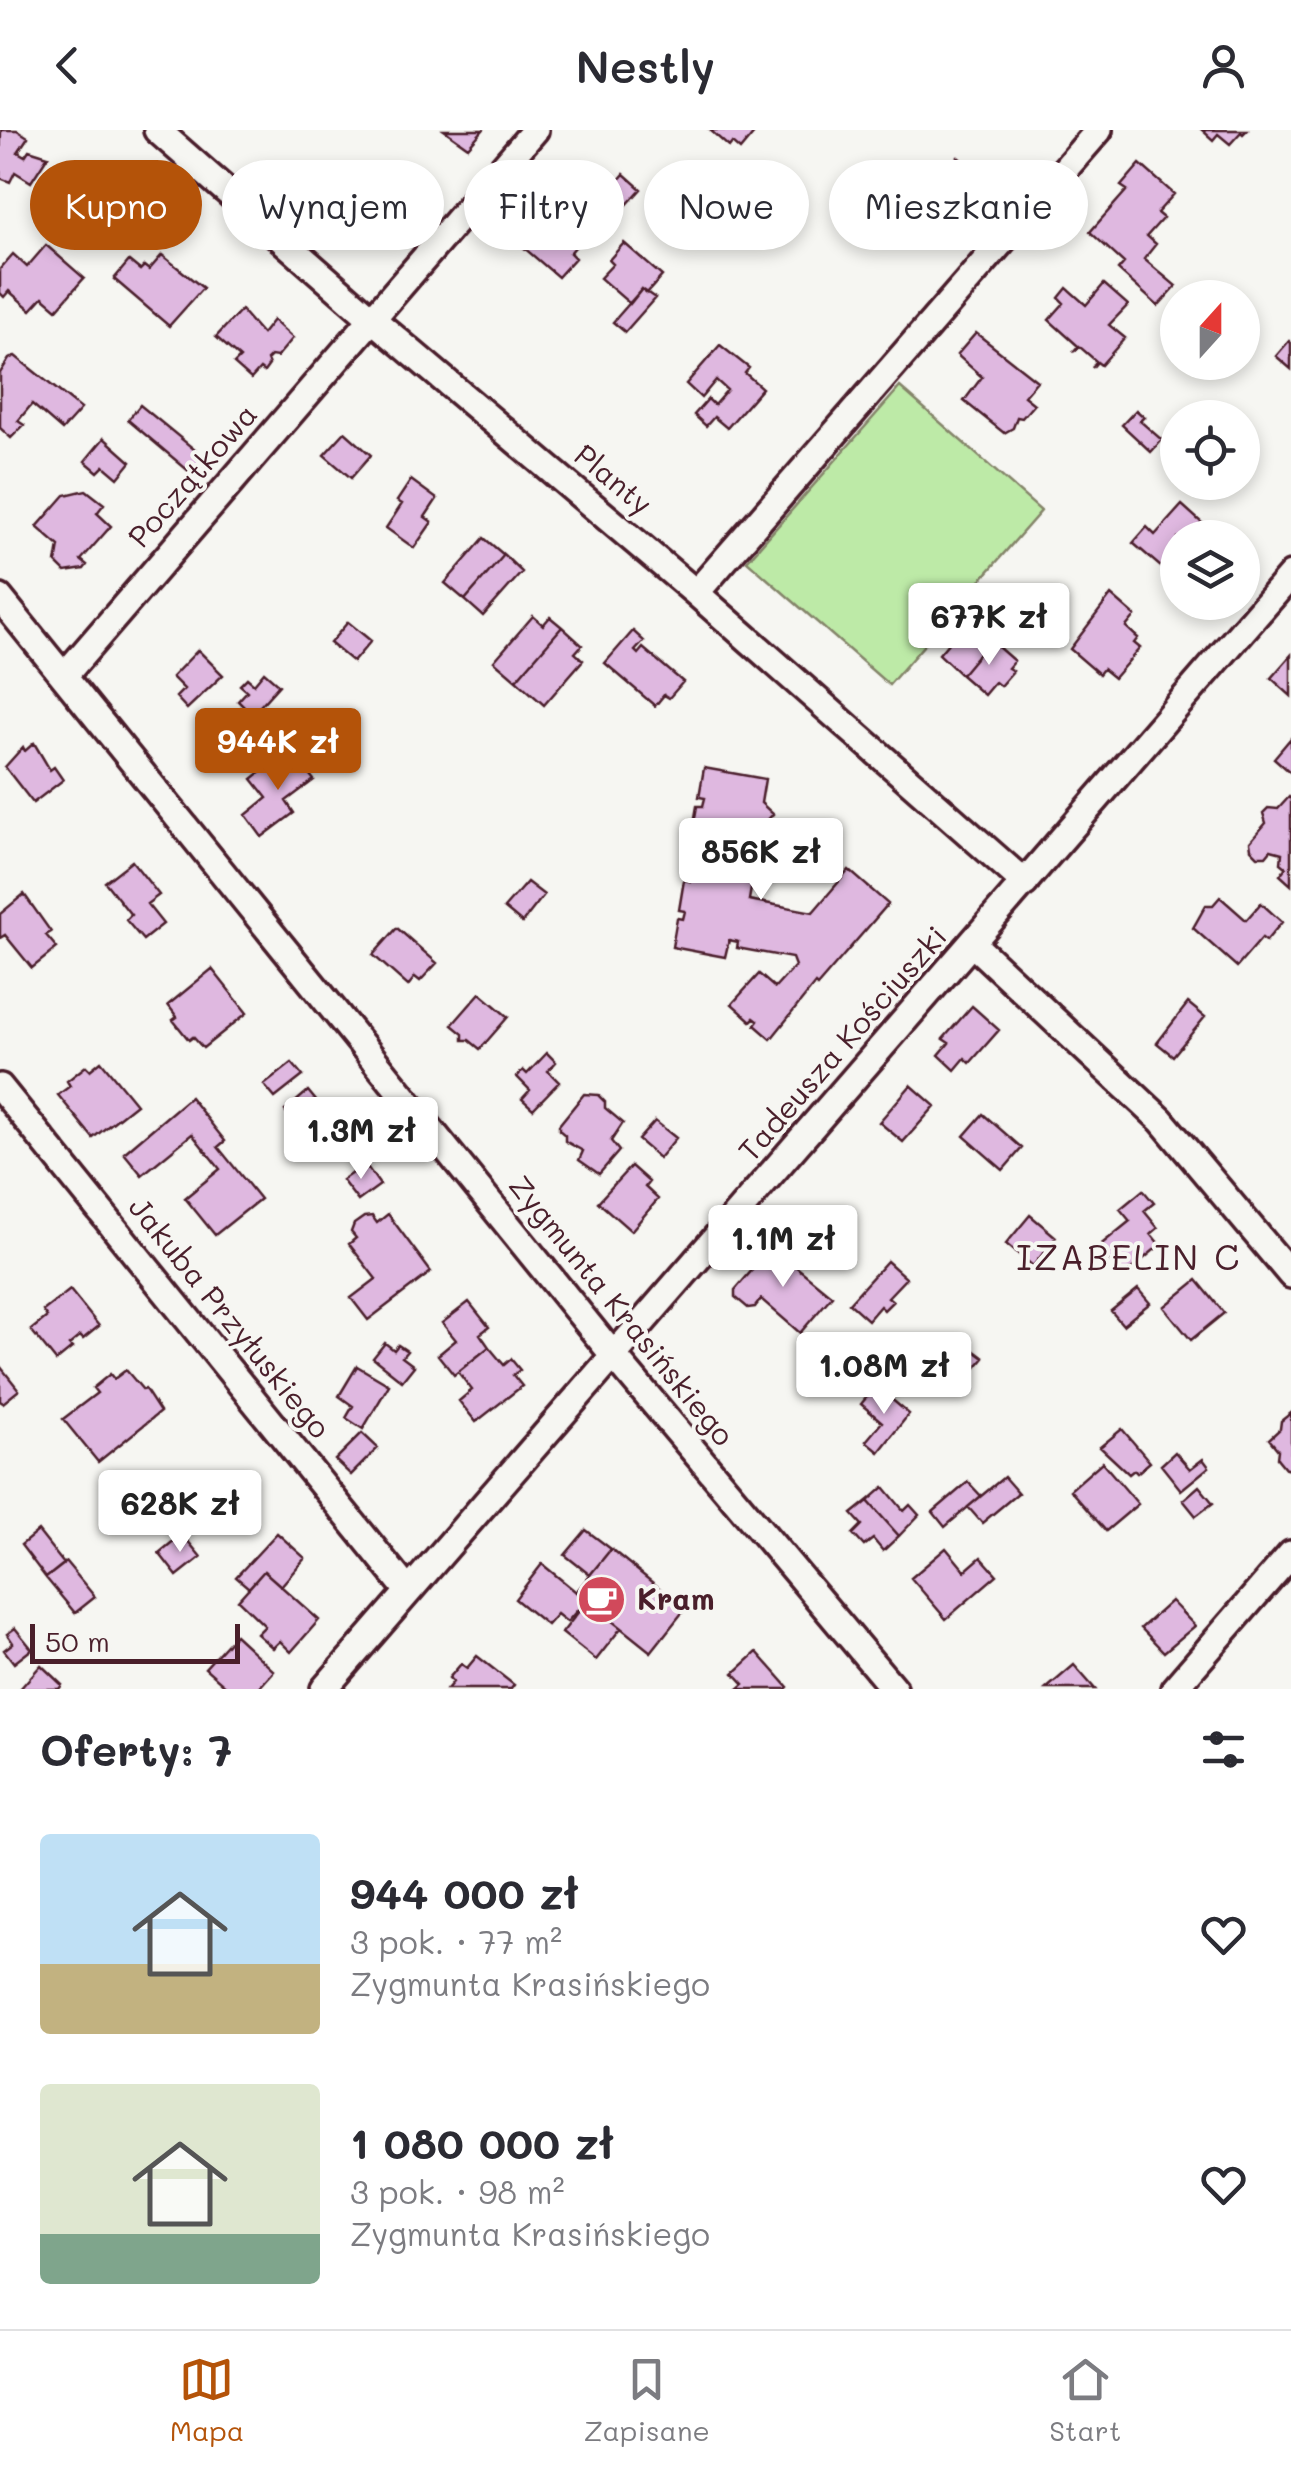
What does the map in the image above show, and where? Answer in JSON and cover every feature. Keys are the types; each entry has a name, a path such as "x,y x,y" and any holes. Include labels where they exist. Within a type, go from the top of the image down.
{"street":[{"name":"Planty","path":"156,130 696,594 1025,884"},
{"name":"Początkowa","path":"64,676 535,130"},
{"path":"696,594 1099,130"},
{"name":"Tadeusza Kościuszki","path":"324,1689 1291,575"},
{"name":"Zygmunta Krasińskiego","path":"0,598 614,1356 894,1689"},
{"path":"973,944 1161,1120 1291,1275"},
{"name":"Jakuba Przyłuskiego","path":"0,1086 408,1591"},
{"path":"1174,1689 1291,1554"}],"green space":[{"path":"900,387 1041,511 889,685 747,561"}],"building":[{"path":"1,130 17,130 28,137 18,152 25,156 29,150 48,156 45,160 30,160 30,181 15,172 10,182 0,178"},
{"path":"444,130 483,130 468,147"},
{"path":"710,130 755,132 740,150 732,143 729,147"},
{"path":"1202,130 1247,130 1230,144 1218,134 1213,140"},
{"path":"1140,164 1174,194 1157,213 1163,218 1147,236 1156,244 1144,259 1169,280 1160,280 1158,306 1118,270 1124,263 1090,232 1127,190 1121,186"},
{"path":"624,174 641,189 624,208"},
{"path":"624,243 662,276 647,293 642,289 630,304 600,278 613,264 609,260 618,250 624,250"},
{"path":"42,250 52,250 84,278 57,309 43,297 31,310 9,291 4,297 0,293 0,269 13,254 27,267"},
{"path":"526,250 573,250 570,253 575,258 558,277"},
{"path":"162,255 203,288 169,326 114,279 129,261 140,270 144,266 149,270"},
{"path":"1104,284 1128,305 1109,325 1125,338 1101,365 1097,362 1092,368 1096,361 1080,347 1073,352 1078,346 1049,320 1064,303 1059,298 1067,288 1086,305"},
{"path":"642,289 655,298 625,332 613,322"},
{"path":"241,310 262,334 273,320 293,338 277,357 267,360 269,365 264,372 260,369 251,379 234,364 240,358 216,337"},
{"path":"976,333 1037,381 1024,396 1034,404 1004,433 964,401 982,377 957,355"},
{"path":"1291,343 1291,369 1276,356"},
{"path":"720,345 749,368 745,373 762,388 727,428 714,417 706,426 694,415 708,399 714,405 727,390 716,380 701,398 686,384"},
{"path":"15,356 81,409 62,430 32,404 18,421 24,425 11,438 0,428 0,373"},
{"path":"140,405 211,463 197,478 128,420"},
{"path":"1136,410 1144,417 1140,421 1160,442 1151,452 1122,425"},
{"path":"345,432 371,455 351,478 324,455"},
{"path":"104,438 131,462 118,478 104,466 98,472 85,461"},
{"path":"411,480 437,499 425,517 432,522 414,548 386,528 402,504 397,501"},
{"path":"86,490 104,504 97,513 111,526 81,560 87,565 84,569 65,572 56,563 59,546 37,527 65,495"},
{"path":"1182,505 1199,520 1168,520"},
{"path":"1147,527 1155,535 1160,529 1160,566 1133,543"},
{"path":"484,538 504,555 465,600 445,583"},
{"path":"504,555 522,572 483,616 465,600"},
{"path":"1111,595 1135,616 1126,627 1138,638 1134,643 1140,648 1114,678 1103,669 1099,674 1070,649"},
{"path":"533,616 543,625 550,617 562,627 516,680 494,661"},
{"path":"969,621 990,640 961,675 939,654 949,642 945,638 953,628 958,632"},
{"path":"348,622 371,641 353,662 330,643"},
{"path":"562,627 582,645 575,653 583,660 544,705 516,680"},
{"path":"633,631 644,641 635,651 638,654 643,648 683,682 669,698 664,695 655,706 605,663"},
{"path":"990,640 1014,661 1008,668 1013,671 1000,686 995,682 984,695 961,675"},
{"path":"198,650 223,675 187,709 176,697 184,689 172,677"},
{"path":"1291,655 1291,696 1271,678"},
{"path":"264,672 279,685 252,715 238,701 247,691 240,685 247,678 254,684"},
{"path":"1291,738 1291,773 1274,758"},
{"path":"34,743 50,770 54,767 63,780 33,803 5,767 23,747 25,751"},
{"path":"294,755 314,780 286,801 294,813 262,837 246,815 267,798 252,779 277,759 281,765"},
{"path":"704,768 765,779 761,803 773,814 762,826 749,900 813,912 849,870 888,904 771,1039 755,1025 758,1021 751,1021 732,1004 759,974 775,988 795,966 792,958 737,948 738,942 729,940 725,957 672,947 677,918 683,919 685,911 679,910 684,880 690,881 692,873 686,872 691,843 697,844 698,836 692,835 697,806 703,806 705,798 699,797"},
{"path":"1289,797 1291,885 1280,875 1286,867 1281,863 1282,853 1271,850 1266,856 1258,856 1250,842 1266,823 1263,813 1268,808 1278,809"},
{"path":"132,861 159,895 147,904 163,924 143,940 126,920 131,915 105,882"},
{"path":"527,882 544,895 522,923 504,908"},
{"path":"24,894 51,932 46,935 57,948 32,968 5,935 0,938 0,914"},
{"path":"1220,897 1246,920 1261,903 1282,922 1237,967 1193,928 1206,905 1213,905"},
{"path":"397,928 437,963 420,981 415,977 408,986 373,955"},
{"path":"212,969 247,1013 203,1048 193,1037 189,1040 173,1020 177,1017 168,1005"},
{"path":"480,993 508,1017 480,1049 463,1040 463,1034 452,1025"},
{"path":"1188,1003 1205,1017 1173,1056 1157,1043"},
{"path":"972,1006 999,1030 970,1063 965,1058 955,1070 939,1055 949,1043 943,1039"},
{"path":"547,1053 556,1062 548,1071 559,1082 533,1109 522,1099 530,1090 517,1077 523,1070 527,1074"},
{"path":"101,1061 136,1104 93,1138 58,1095 70,1086 67,1081 86,1066 90,1070"},
{"path":"292,1063 303,1076 275,1098 264,1085"},
{"path":"911,1085 935,1106 903,1142 879,1122"},
{"path":"308,1091 341,1131 310,1156 298,1142 306,1136 285,1111"},
{"path":"584,1094 598,1095 605,1108 623,1123 611,1141 619,1151 599,1174 579,1160 583,1151 565,1141 559,1130"},
{"path":"190,1097 225,1141 218,1147 260,1199 215,1235 185,1198 220,1169 192,1134 142,1175 124,1153"},
{"path":"983,1114 1022,1148 1003,1170 964,1136"},
{"path":"655,1121 676,1138 659,1158 638,1140"},
{"path":"365,1164 380,1185 358,1201 342,1180"},
{"path":"631,1166 649,1182 645,1187 658,1199 631,1231 598,1202"},
{"path":"1143,1190 1154,1203 1144,1211 1158,1228 1151,1234 1160,1245 1123,1276 1098,1247 1130,1221 1120,1209"},
{"path":"388,1214 431,1272 368,1320 351,1298 376,1279 349,1244 356,1238 351,1232 364,1217 372,1216 377,1223"},
{"path":"1030,1215 1056,1237 1033,1266 1006,1244"},
{"path":"772,1247 832,1296 800,1333 761,1299 755,1307 748,1308 735,1297 735,1290"},
{"path":"887,1261 906,1278 888,1297 893,1301 884,1310 880,1306 868,1320 849,1303"},
{"path":"1197,1280 1224,1313 1191,1340 1164,1307"},
{"path":"1138,1289 1150,1303 1123,1325 1111,1311"},
{"path":"70,1290 99,1326 83,1339 80,1336 56,1361 31,1330 47,1317 43,1311"},
{"path":"469,1302 489,1327 480,1334 489,1347 454,1375 438,1355 456,1340 442,1323"},
{"path":"385,1343 394,1350 398,1345 407,1351 402,1357 414,1366 402,1381 373,1358"},
{"path":"968,1346 984,1358 958,1389 943,1377"},
{"path":"489,1347 504,1365 511,1359 520,1370 513,1375 522,1386 476,1422 459,1401 472,1390 458,1372"},
{"path":"0,1366 19,1390 3,1403 0,1401"},
{"path":"357,1366 389,1385 363,1429 346,1418 353,1406 339,1396"},
{"path":"126,1370 160,1412 98,1462 63,1419 97,1393 93,1388 110,1374 114,1379"},
{"path":"876,1386 909,1414 879,1452 866,1441 882,1422 861,1404"},
{"path":"1291,1413 1291,1470 1277,1458 1278,1450 1269,1439"},
{"path":"1122,1429 1150,1462 1137,1473 1134,1470 1129,1474 1100,1447"},
{"path":"362,1433 378,1448 351,1475 335,1460"},
{"path":"1175,1452 1190,1469 1203,1459 1209,1467 1181,1490 1161,1465"},
{"path":"1102,1462 1138,1504 1106,1531 1070,1490"},
{"path":"1004,1477 1018,1493 982,1523 968,1507"},
{"path":"968,1482 981,1496 945,1527 933,1512"},
{"path":"1199,1486 1213,1503 1196,1516 1183,1500"},
{"path":"884,1487 904,1511 910,1505 919,1515 899,1536 868,1501"},
{"path":"868,1501 899,1536 883,1551 873,1539 864,1546 853,1534 862,1525 852,1514"},
{"path":"586,1530 611,1549 590,1575 565,1555"},
{"path":"38,1531 64,1564 46,1578 21,1545"},
{"path":"277,1533 305,1558 281,1586 264,1571 249,1588 236,1577"},
{"path":"182,1534 201,1557 177,1576 159,1553"},
{"path":"946,1548 965,1571 981,1557 997,1575 946,1619 911,1578"},
{"path":"611,1549 685,1609 651,1652 576,1592"},
{"path":"66,1562 95,1597 75,1613 46,1578"},
{"path":"542,1564 586,1600 567,1622 557,1614 547,1625 515,1599"},
{"path":"264,1571 319,1620 291,1652 280,1641 273,1648 257,1634 265,1626 238,1600"},
{"path":"587,1601 621,1628 596,1660 562,1633"},
{"path":"1171,1601 1195,1626 1164,1652 1141,1628"},
{"path":"15,1628 32,1649 14,1663 4,1650 13,1643 7,1634"},
{"path":"235,1635 274,1671 258,1689 229,1689 205,1668"},
{"path":"757,1652 786,1689 738,1689 744,1684 734,1673"},
{"path":"477,1656 514,1685 511,1689 447,1689 453,1682 449,1678 461,1664 467,1668"},
{"path":"41,1665 62,1685 59,1689 20,1689"},
{"path":"1074,1665 1095,1689 1046,1689"}],"place":[{"name":"Kram","path":"602,1600"}],"district":[{"name":"IZABELIN C","path":"1129,1258"}]}
